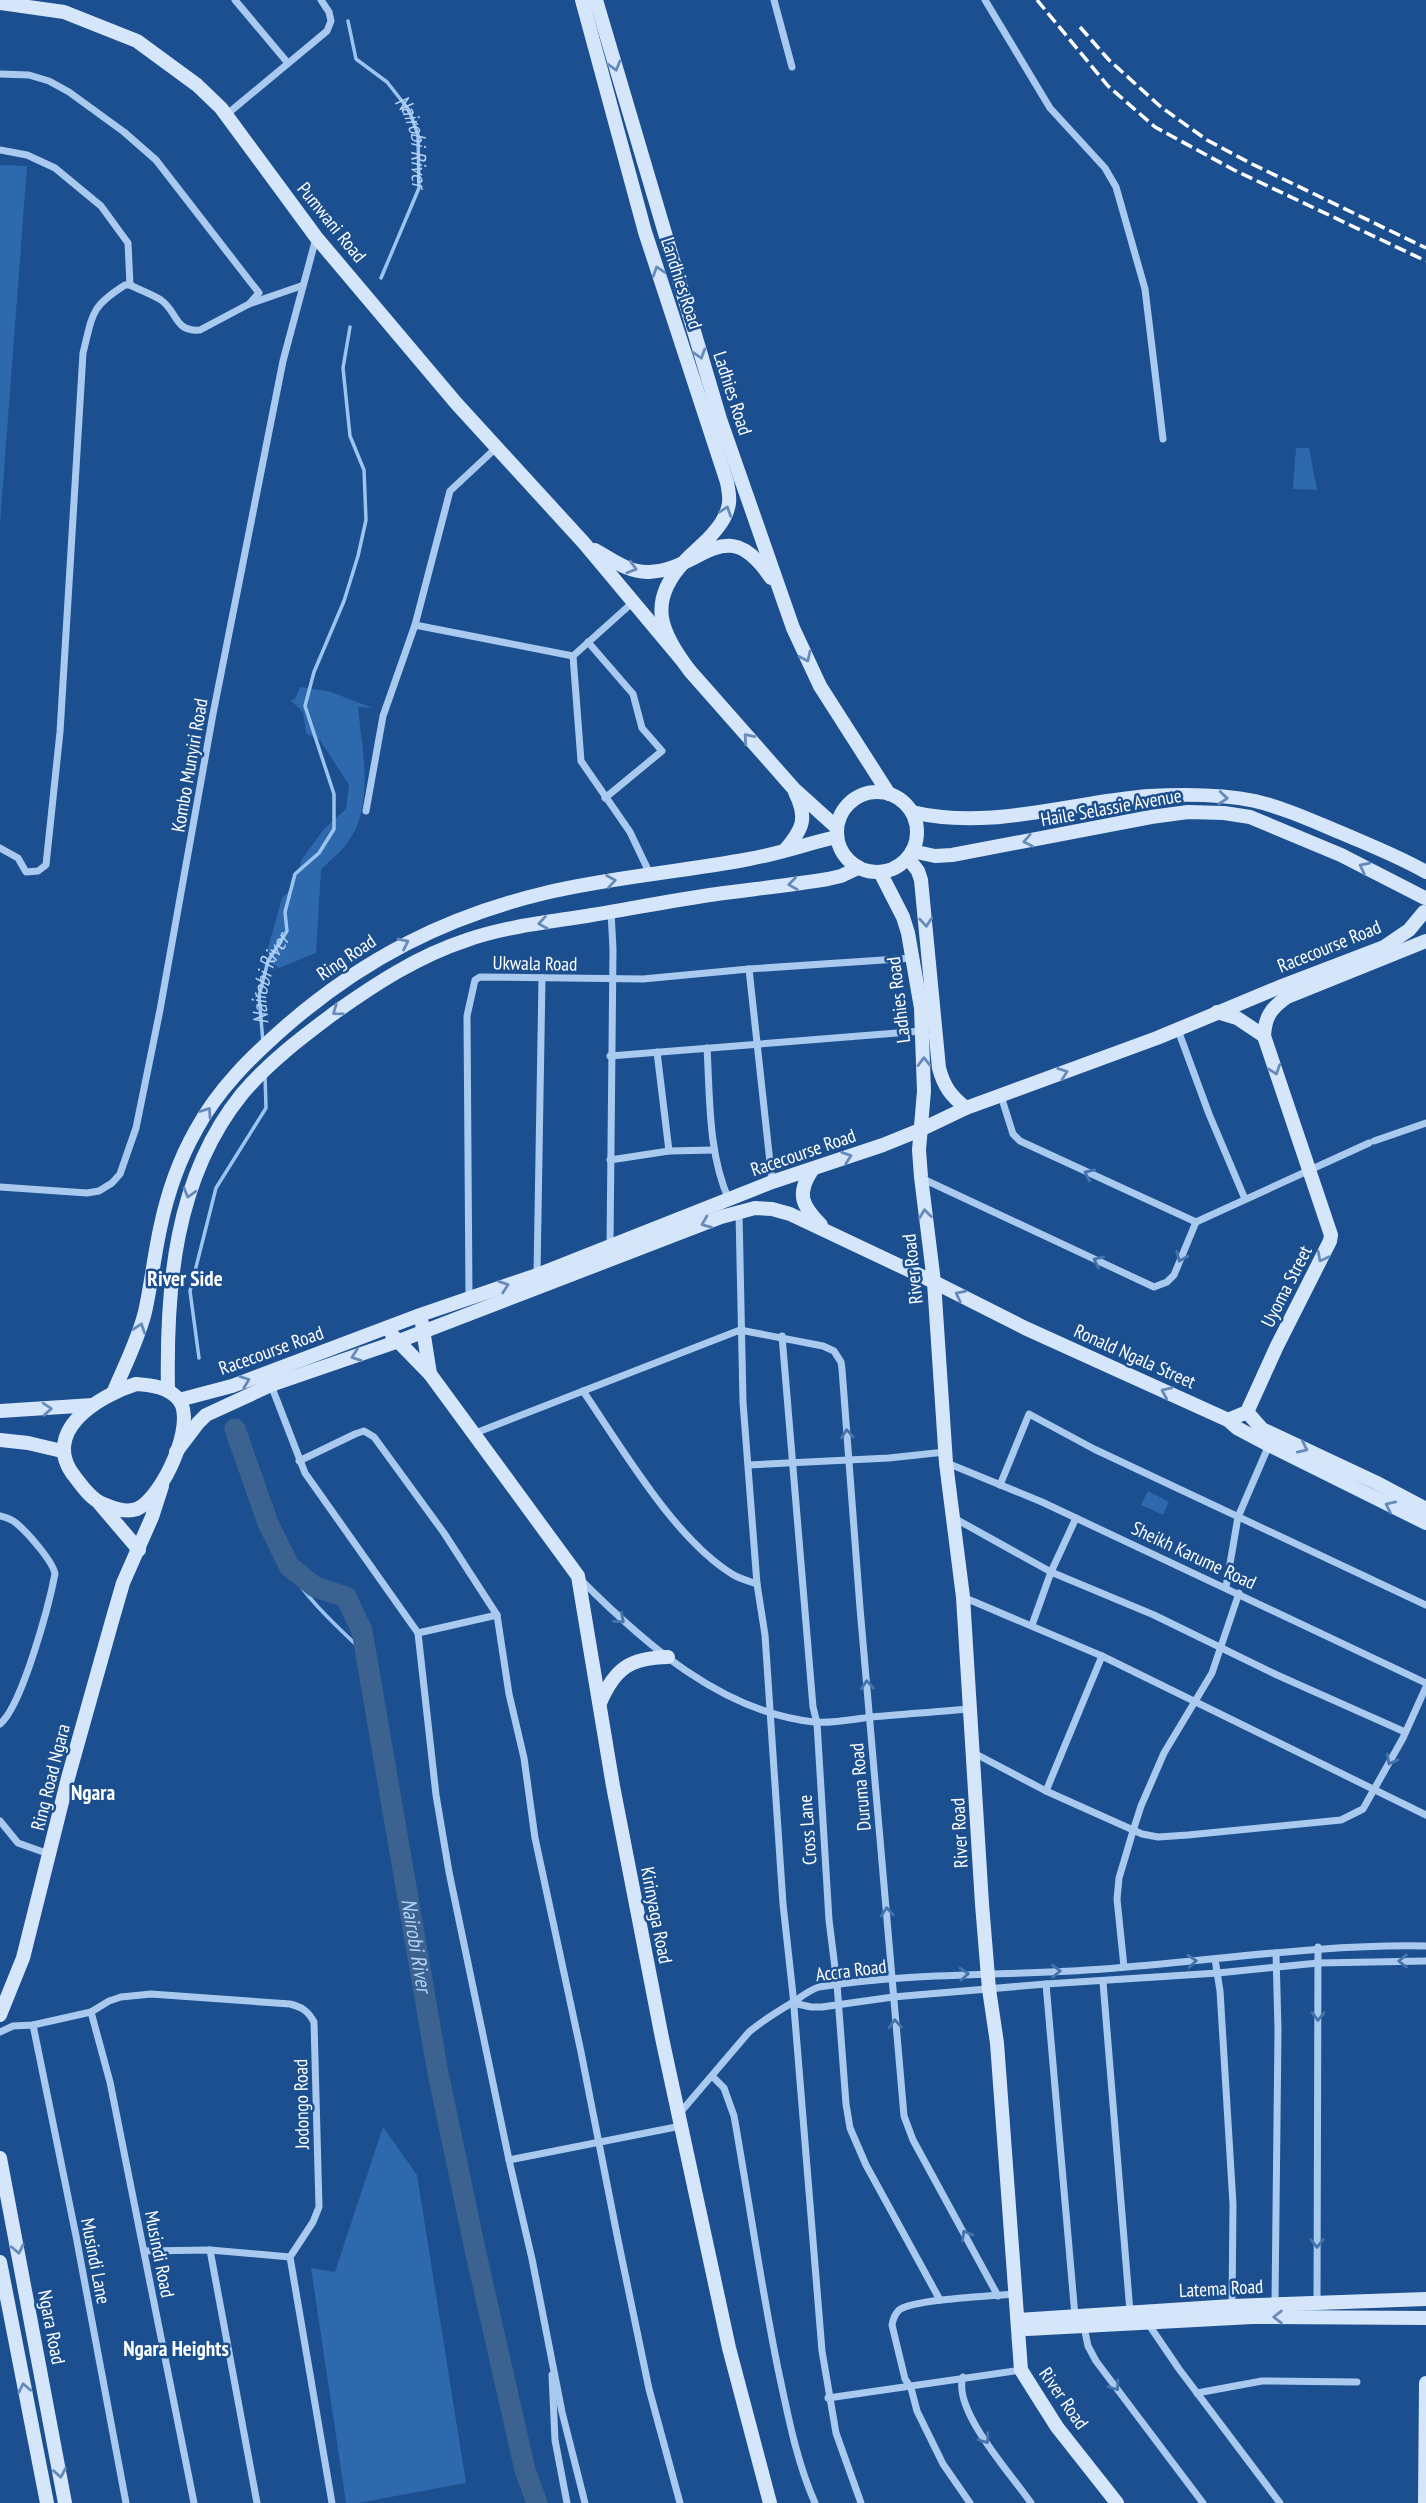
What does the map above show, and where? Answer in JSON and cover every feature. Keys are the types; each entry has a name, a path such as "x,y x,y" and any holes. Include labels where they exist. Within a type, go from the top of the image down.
{"main road":[{"name":"Landhies Road","path":"582,0 645,232 727,482 730,501 725,518 667,584 661,599 660,615 681,659 794,789 836,831"},
{"name":"Ladhies Road","path":"596,0 720,419 781,593"},
{"name":"Pumwani Road","path":"0,3 64,12 137,41 197,85 226,115 316,237 456,402 584,543"},
{"path":"584,543 630,570 649,572 683,563 716,547 736,546 748,552 764,567 781,593 793,628 820,686 889,793"},
{"path":"584,543 681,659"},
{"path":"785,850 799,831 803,820 803,812 794,789"},
{"path":"889,793 901,800 912,812 917,825 917,839 910,854 891,870 869,872 848,860 836,831 841,812 850,802 862,794 889,793"},
{"name":"Haile Selassie Avenue","path":"912,812 954,818 1049,812 1149,796 1197,795 1253,801 1314,821 1406,860 1426,872"},
{"name":"Haile Selassie Avenue","path":"910,854 952,855 1151,817 1188,812 1224,813 1250,817 1341,855 1425,906"},
{"name":"Ring Road","path":"114,1391 144,1314 160,1227 174,1177 196,1129 224,1088 256,1052 302,1012 395,947 450,922 496,906 547,892 751,859 836,831"},
{"name":"Ladhies Road","path":"910,854 921,880 939,1068 951,1097 965,1108"},
{"name":"Ring Road","path":"173,1396 168,1331 175,1257 180,1225 194,1176 232,1108 266,1069 322,1022 366,990 414,961 467,940 505,929 717,894 828,879 858,867"},
{"name":"Ladhies Road","path":"880,872 903,917 914,958 925,1091 920,1130"},
{"name":"Racecourse Road","path":"173,1396 232,1385 537,1275 772,1182 920,1130 965,1108 1178,1029 1384,947 1409,930 1425,906"},
{"path":"1217,1012 1237,1018 1264,1036 1268,1014 1287,997 1426,941"},
{"name":"Uyoma Street","path":"1247,1412 1276,1346 1330,1241 1330,1230 1264,1036"},
{"name":"River Road","path":"920,1130 921,1177 934,1282 945,1457 963,1597 968,1709 989,1989 997,2043 1021,2370 1057,2427 1117,2503"},
{"name":"Ronald Ngala Street","path":"812,1170 804,1182 804,1203 809,1213 824,1229"},
{"name":"Racecourse Road","path":"176,1452 206,1415 271,1385 399,1341 739,1212 755,1208 772,1209"},
{"name":"Ronald Ngala Street","path":"772,1209 824,1229 1025,1328 1228,1420 1237,1428 1269,1445 1426,1523"},
{"path":"420,1315 430,1374"},
{"name":"Kirinyaga Road","path":"386,1328 430,1374 578,1576 634,1898 729,2348 770,2503"},
{"path":"98,1502 130,1511 141,1507 162,1486 176,1452 184,1412 173,1396 156,1385 135,1384 114,1391 94,1405 78,1418 66,1433 62,1451 68,1468 139,1550"},
{"path":"0,1411 94,1405"},
{"path":"1228,1420 1247,1412 1262,1429 1426,1509"},
{"path":"0,1440 62,1451"},
{"name":"Ring Road Ngara","path":"2,2010 28,1941 111,1621 123,1583 139,1550 162,1486"},
{"path":"600,1703 611,1679 632,1662 668,1657"},
{"path":"0,1984 16,1974"},
{"name":"Ngara Road","path":"0,2158 65,2503"},
{"name":"Ngara Road","path":"0,2262 47,2503"},
{"name":"Latema Road","path":"1125,2316 1147,2321 1232,2306 1426,2299"},
{"name":"Latema Road","path":"1018,2325 1125,2316 1193,2314 1426,2318"},
{"path":"1425,2503 1426,2383"},
{"path":"33,2431 52,2426"}],"street":[{"path":"235,0 287,62"},
{"path":"226,115 327,31 331,21 321,0"},
{"path":"774,0 792,66"},
{"path":"985,0 1050,108 1105,168 1116,187 1145,289 1163,439"},
{"path":"0,74 29,75 49,81 69,92 124,132 156,160 259,293 249,304"},
{"path":"0,150 27,155 55,168 101,206 128,243 130,285"},
{"name":"Kombo Munyiri Road","path":"0,1187 87,1193 99,1191 112,1184 120,1174 136,1128 183,893 253,509 283,361 316,237"},
{"path":"0,848 12,853 26,872 38,871 46,865 60,732 83,353 92,319 101,301 125,285 130,285 163,302 182,327 191,331 200,330 249,304 301,286"},
{"path":"366,811 383,716 415,625 450,491 497,447"},
{"path":"573,656 632,603"},
{"path":"415,625 573,656"},
{"path":"588,642 633,694 641,725 662,751 605,798"},
{"path":"573,656 581,761 630,832 650,875"},
{"path":"610,1245 611,912"},
{"name":"Ukwala Road","path":"468,1299 467,1016 473,984 480,977 643,979 914,958"},
{"path":"749,969 772,1182"},
{"path":"537,1275 542,978"},
{"path":"1178,1029 1209,1114 1245,1199"},
{"path":"610,1056 922,1031"},
{"path":"707,1048 714,1150 723,1188 729,1200"},
{"path":"657,1052 669,1151"},
{"path":"1001,1096 1013,1134 1020,1142 1196,1222"},
{"path":"921,1177 1144,1283 1161,1286 1174,1275 1196,1222 1372,1142 1426,1123"},
{"path":"610,1160 669,1151 714,1150"},
{"path":"739,1212 740,1330 757,1584 765,1635 783,1904 822,2351 836,2434 862,2503"},
{"path":"472,1434 740,1330"},
{"name":"Duruma Road","path":"740,1330 824,1346 839,1356 904,2116 913,2140 998,2296"},
{"name":"Cross Lane","path":"782,1336 813,1707 817,1723 829,1920 846,2104 850,2128 866,2165 940,2300"},
{"path":"271,1385 299,1461 315,1488 418,1633 440,1821 562,2412 584,2503"},
{"path":"583,1391 692,1542 735,1576 757,1584"},
{"path":"1000,1485 1029,1413 1094,1449 1426,1605"},
{"path":"299,1461 355,1434 364,1431 368,1433 386,1452 444,1533 497,1615 509,1693 524,1758 535,1838 649,2389 680,2503"},
{"path":"1226,1587 1238,1517 1269,1445"},
{"name":"Sheikh Karume Road","path":"749,1465 945,1457 1000,1485 1239,1593 1426,1685"},
{"path":"0,1516 14,1521 43,1553 54,1568 55,1574 35,1648 13,1711 0,1724"},
{"path":"953,1517 1051,1572 1154,1615 1221,1649 1405,1732"},
{"path":"1032,1625 1051,1572 1076,1518"},
{"path":"578,1576 611,1612 668,1657 729,1696 769,1712 817,1723 968,1709"},
{"path":"1125,1967 1117,1899 1119,1878 1133,1831 1164,1753 1212,1674 1239,1593"},
{"path":"963,1597 1102,1656 1426,1815"},
{"path":"418,1633 497,1615"},
{"path":"1046,1791 1102,1656"},
{"path":"972,1752 1046,1791 1133,1831 1158,1837 1341,1820 1363,1809 1375,1790 1426,1685"},
{"path":"0,1821 18,1843 50,1854"},
{"name":"Accra Road","path":"793,2003 810,1991 837,1984 1125,1967 1318,1947 1426,1946"},
{"path":"1317,2303 1318,1947"},
{"path":"1275,2304 1278,2043 1276,1953"},
{"path":"1215,1959 1233,2204 1232,2306"},
{"name":"Accra Road","path":"793,2003 811,2007 838,2006 893,1997 1318,1963 1426,1961"},
{"path":"1103,1982 1125,2316"},
{"path":"1046,1984 1080,2321 1088,2346 1097,2361 1203,2503"},
{"name":"Jodongo Road","path":"0,2032 11,2027 91,2012 121,1997 151,1994 300,2006 309,2013 314,2022 319,2207 313,2222 290,2257"},
{"path":"509,2160 598,2142 680,2120 748,2032 761,2021 793,2003"},
{"path":"2,2010 11,2027"},
{"name":"Musindi Road","path":"91,2012 110,2082 194,2503"},
{"name":"Musindi Lane","path":"33,2025 126,2503"},
{"path":"712,2076 724,2088 734,2116 768,2320 790,2425 805,2480 816,2503"},
{"path":"210,2250 257,2503"},
{"path":"144,2251 210,2250 290,2257 332,2503"},
{"path":"970,2503 943,2464 917,2411 911,2388 905,2379 892,2325 894,2317 904,2308 940,2300 1016,2294"},
{"path":"1147,2321 1197,2393 1280,2503"},
{"path":"551,2356 555,2440 567,2503"},
{"path":"828,2398 1021,2370"},
{"path":"962,2377 961,2393 968,2414 1031,2503"},
{"path":"1197,2393 1262,2381 1357,2382"}],"shaded area":[{"path":"0,165 27,166 0,524"},
{"path":"1296,448 1309,448 1317,490 1293,489"},
{"path":"300,687 328,691 373,708 358,707 365,776 362,811 348,842 321,870 316,953 279,968 269,962 268,948 282,898 292,888 302,859 324,829 346,809 349,785 320,740 306,733 303,712 290,700 295,699"},
{"path":"1148,1491 1169,1502 1163,1515 1141,1505"},
{"path":"383,2127 417,2175 466,2483 346,2503 311,2268 335,2272"}],"waterway":[{"name":"Nairobi River","path":"348,21 356,59 387,82 409,110 418,135 419,188 381,278"},
{"name":"Nairobi River","path":"263,1042 259,996 268,961 287,931 285,912 295,874 319,853 334,829 334,794 305,706 314,672 344,601 366,520 364,470 350,436 343,368 350,327"},
{"name":"Nairobi River","path":"199,1358 190,1291 216,1188 266,1108 265,1074"},
{"name":"Nairobi River","path":"235,1429 268,1523 289,1566 315,1587 346,1597 362,1631 438,2073 525,2470 537,2503"},
{"path":"289,1566 312,1601 366,1654"}],"railway":[{"path":"1037,0 1108,86 1155,127 1234,170 1426,261"},
{"path":"1080,27 1109,60 1161,107 1207,140 1426,248"}],"district":[{"name":"River Side","path":"185,1279"},
{"name":"Ngara","path":"93,1793"},
{"name":"Ngara Heights","path":"176,2349"}]}
